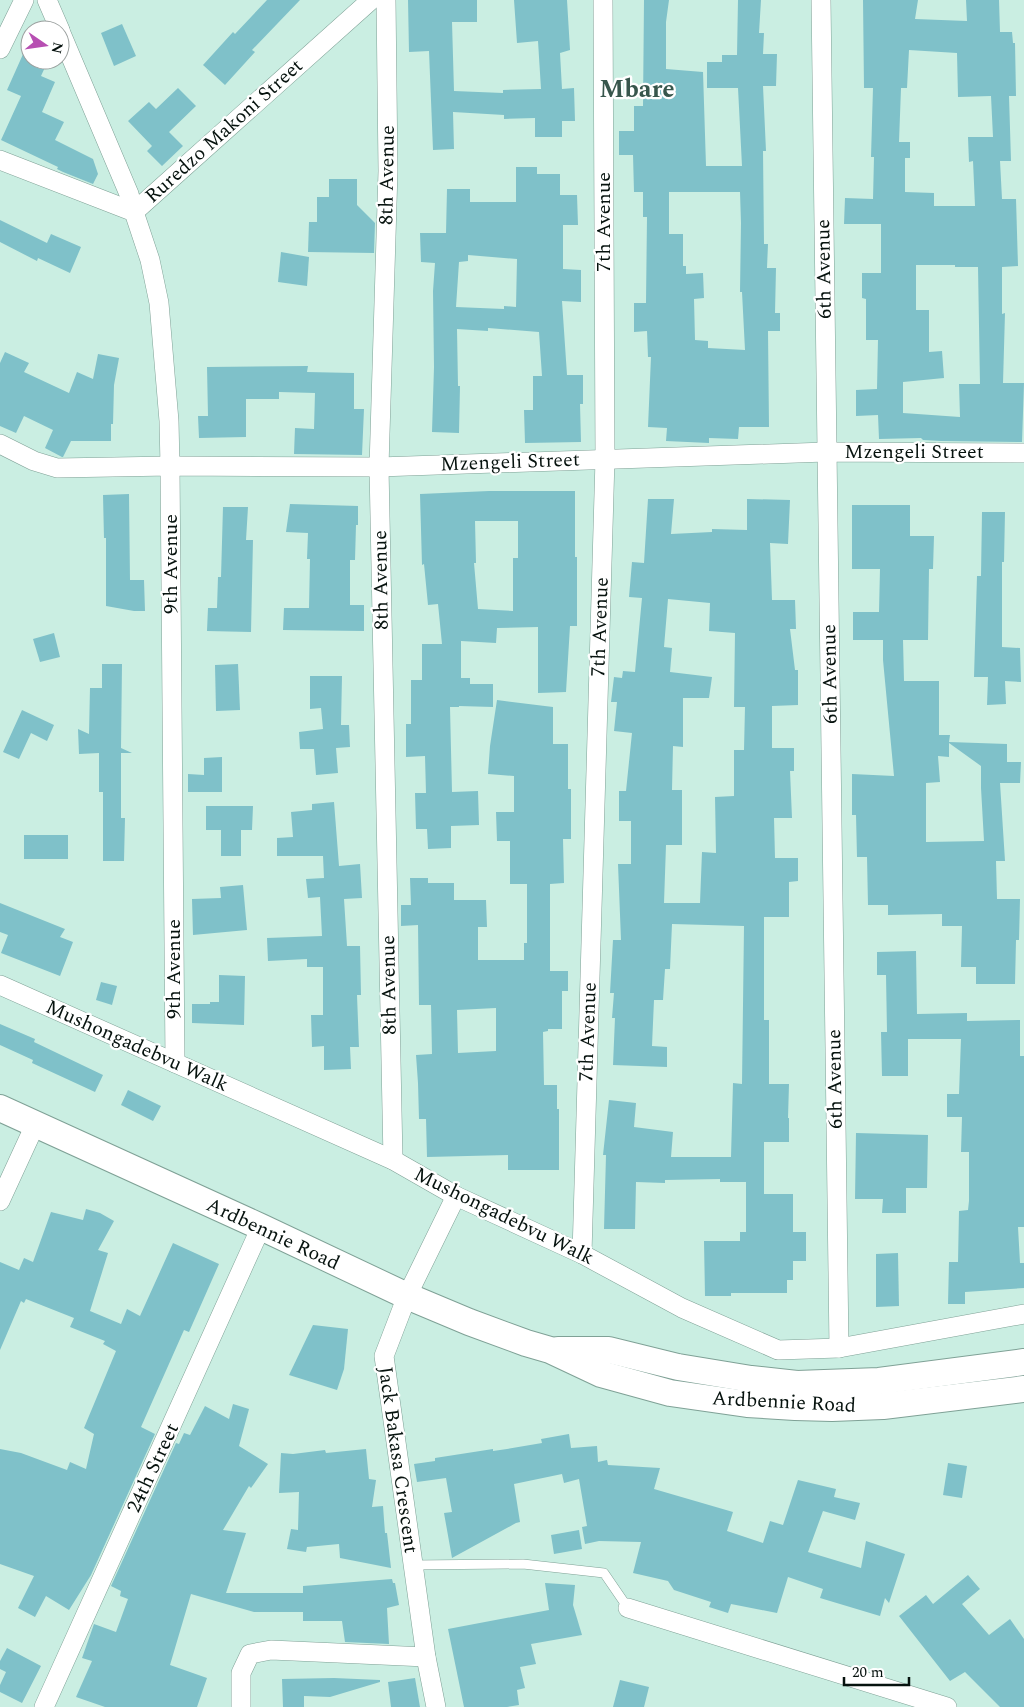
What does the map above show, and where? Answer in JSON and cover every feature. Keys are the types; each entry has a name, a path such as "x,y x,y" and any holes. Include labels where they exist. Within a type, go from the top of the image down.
{"main road":[{"name":"Ardbennie Road","path":"0,1108 261,1227 406,1296 477,1325 550,1350 610,1377 670,1393 747,1404 832,1408 883,1406 1024,1389"},
{"name":"Ardbennie Road","path":"550,1350 609,1350 678,1367 751,1379 797,1384 879,1381 1024,1362"}],"street":[{"path":"0,49 24,0"},
{"name":"Ruredzo Makoni Street","path":"47,0 56,20"},
{"name":"Ruredzo Makoni Street","path":"70,54 129,194 134,212 371,0"},
{"name":"8th Avenue","path":"386,0 388,171 379,467 393,1160"},
{"name":"7th Avenue","path":"582,1254 605,459 602,0"},
{"name":"6th Avenue","path":"821,0 839,1348"},
{"path":"0,160 134,212"},
{"name":"9th Avenue","path":"134,212 150,260 159,303 168,412 175,1063"},
{"name":"Mzengeli Street","path":"0,444 34,461 57,468 170,466 379,467 826,452 1024,453"},
{"name":"Mushongadebvu Walk","path":"0,985 393,1160 456,1196 582,1254 682,1308 778,1350 839,1348 1024,1314"},
{"path":"0,1201 35,1125"},
{"name":"Jack Bakasa Crescent","path":"436,1707 426,1657 384,1356 406,1296 456,1196"},
{"name":"24th Street","path":"44,1707 261,1227"},
{"path":"628,1608 948,1707"},
{"path":"241,1707 241,1673 250,1654 271,1650 426,1657"}],"lane":[{"path":"413,1565 523,1564 604,1573 628,1608"}],"building":[{"path":"267,0 300,0 252,50 255,52 225,85 203,65 233,32 235,34"},
{"path":"408,0 477,0 477,22 452,22 454,91 503,93 503,90 541,89 538,41 517,43 514,0 567,0 570,50 560,53 562,89 574,88 575,121 562,121 562,137 535,137 535,118 504,119 504,115 453,112 454,149 433,150 429,51 409,52"},
{"path":"644,0 669,0 666,22 666,69 703,72 706,166 742,166 738,88 707,88 707,62 722,62 722,55 737,55 738,0 761,0 759,33 764,33 763,54 777,54 776,86 763,86 766,151 763,151 764,244 768,244 767,268 776,268 775,313 780,313 780,331 768,331 769,427 739,427 738,439 709,438 709,443 666,441 667,428 648,427 651,357 648,357 647,331 634,332 634,303 646,303 647,217 643,217 643,192 634,192 633,155 619,155 619,131 634,131 634,106 643,106","holes":["669,192 740,192 740,292 742,292 745,350 708,348 708,341 695,340 694,299 704,298 703,273 686,274 686,266 683,266 683,234 669,234"]},
{"path":"863,0 918,0 915,19 967,21 966,0 999,0 1000,32 1012,32 1013,43 1015,43 1016,96 1009,96 1011,161 1000,161 1002,199 1016,199 1018,266 1002,267 1002,314 1005,313 1003,383 1024,383 1022,442 941,441 923,440 921,438 879,439 878,415 856,416 856,390 877,389 878,340 866,340 866,299 862,298 862,273 881,273 881,224 844,224 845,198 873,199 874,157 871,157 873,88 864,88","holes":["909,50 957,53 958,97 991,96 993,137 968,137 969,162 973,161 975,206 934,206 934,193 905,192 905,158 910,158 910,142 899,142 901,88 907,88","916,265 978,267 980,384 959,384 960,417 903,413 903,382 944,378 942,351 929,352 929,310 916,310"]},
{"path":"122,24 136,56 114,66 101,33"},
{"path":"20,61 20,70 44,70 41,76 55,82 42,112 64,122 55,140 93,159 98,174 93,184 63,172 57,169 58,167 1,140 21,96 7,90"},
{"path":"178,88 196,106 169,132 183,146 162,166 147,151 152,146 128,121 149,102 156,109"},
{"path":"516,167 537,167 537,174 560,174 560,195 577,195 578,225 563,225 563,269 581,270 581,302 562,301 567,375 583,375 583,404 580,404 581,442 525,443 524,410 533,410 533,376 542,376 539,332 488,328 488,331 457,329 458,386 460,386 459,433 432,432 434,367 433,291 435,263 421,262 420,233 446,233 447,189 470,189 470,202 516,202","holes":["468,255 517,259 516,307 504,306 504,309 456,307 459,262 468,261"]},
{"path":"329,179 357,179 357,205 375,223 374,253 308,252 309,222 317,222 317,197 329,197"},
{"path":"0,220 47,243 51,234 81,247 70,273 38,258 37,261 0,242"},
{"path":"281,252 309,257 307,286 278,282"},
{"path":"5,352 29,363 24,372 69,393 77,372 93,379 98,354 119,358 114,385 111,441 71,441 62,457 45,448 53,430 24,416 16,433 0,426 0,363"},
{"path":"308,366 307,372 354,373 354,409 364,409 362,455 294,454 295,428 314,429 315,393 279,392 279,399 246,399 246,437 199,438 198,416 208,416 207,367"},
{"path":"489,491 575,491 577,626 570,626 566,692 538,693 538,627 497,628 496,643 461,641 461,678 470,678 470,684 493,684 493,707 450,707 452,792 478,791 479,825 451,826 451,848 428,849 427,829 416,829 415,793 426,793 425,756 406,757 406,724 411,724 411,680 422,680 422,644 442,644 438,604 428,605 424,564 422,565 420,494","holes":["475,521 518,521 518,558 513,558 513,611 478,609 474,563 476,563"]},
{"path":"129,494 130,580 144,580 145,611 106,606 106,538 104,538 103,495"},
{"path":"648,499 674,499 671,534 712,532 712,529 747,530 747,499 790,500 788,544 770,543 772,600 795,600 796,629 790,629 795,670 798,670 798,705 772,706 772,748 794,748 794,771 790,771 792,818 774,818 775,858 798,858 798,881 789,882 789,917 764,917 764,1020 769,1020 769,1084 789,1084 789,1142 764,1142 764,1194 793,1194 793,1232 806,1232 806,1261 793,1261 793,1280 787,1280 787,1293 731,1293 731,1296 705,1296 704,1241 740,1241 740,1232 746,1232 746,1182 720,1182 720,1179 665,1180 665,1183 636,1182 635,1229 604,1229 606,1155 603,1155 609,1100 636,1103 634,1127 673,1132 671,1157 731,1157 733,1083 742,1084 744,926 672,924 670,969 665,969 663,1000 654,1000 652,1046 667,1047 667,1067 613,1065 615,1018 612,1018 614,993 610,993 613,940 621,940 618,864 631,864 631,821 619,821 619,791 626,791 632,733 614,731 617,702 611,702 614,677 622,678 623,671 635,672 642,598 629,597 632,562 644,563","holes":["668,599 710,603 709,631 735,633 734,707 745,707 744,750 734,750 734,796 715,797 716,853 702,852 700,903 664,903 666,845 682,845 682,790 672,790 673,746 683,747 683,698 709,698 712,677 670,672 672,648 664,647"]},
{"path":"290,504 358,506 355,560 350,560 350,605 364,605 364,631 283,630 284,608 309,608 310,559 307,559 308,533 286,532"},
{"path":"852,505 910,505 910,536 934,536 933,569 929,569 928,640 903,640 904,681 939,681 939,735 950,735 949,742 1007,744 1007,762 1021,762 1020,783 1000,783 1005,861 996,861 997,899 1020,899 1019,940 1016,940 1015,984 976,984 976,967 961,967 962,926 942,926 942,914 888,915 888,905 868,905 867,857 857,857 856,815 852,815 852,774 894,776 883,660 883,640 853,640 853,612 879,612 880,569 852,569","holes":["949,743 981,766 984,841 926,842 926,783 940,782 938,756 949,757"]},
{"path":"223,507 248,507 246,540 253,540 251,632 207,631 208,608 217,608 218,577 221,577"},
{"path":"982,512 1005,512 1004,562 1002,562 1002,647 1020,648 1021,682 1005,681 1006,704 987,705 988,677 974,677 977,576 981,576"},
{"path":"54,633 60,657 40,662 33,639"},
{"path":"102,664 122,664 121,748 132,753 121,753 121,818 125,818 124,861 103,861 103,792 99,792 99,753 79,754 78,729 89,734 90,688 102,688"},
{"path":"238,664 240,710 216,711 215,665"},
{"path":"310,676 342,676 341,725 349,725 350,747 336,748 338,773 316,775 314,749 300,749 299,732 323,729 321,708 310,709"},
{"path":"497,700 553,707 553,744 568,744 568,789 571,789 571,839 563,839 564,883 550,884 550,971 568,971 568,991 562,991 562,1029 548,1029 548,1031 543,1032 544,1085 557,1085 559,1170 508,1170 508,1155 427,1157 426,1119 419,1119 416,1055 432,1054 431,1005 419,1005 418,925 401,926 401,905 411,905 410,878 428,878 428,883 454,883 454,900 486,900 487,927 478,927 478,960 524,960 524,943 527,943 527,884 510,884 510,841 497,841 496,812 514,812 514,776 488,774","holes":["496,1008 496,1051 458,1053 457,1010"]},
{"path":"22,710 54,725 47,741 31,733 19,759 3,752"},
{"path":"222,757 222,792 188,792 188,774 204,775 204,758"},
{"path":"334,802 339,866 360,864 362,898 344,899 347,946 360,946 361,995 357,995 359,1047 350,1047 351,1069 324,1070 324,1046 312,1047 311,1015 323,1015 323,967 307,967 307,959 268,961 267,938 322,936 320,897 308,898 306,879 324,878 323,856 277,856 277,838 293,837 291,812 312,810 312,804"},
{"path":"206,806 253,806 252,830 241,830 241,856 221,856 221,830 206,830"},
{"path":"24,835 68,835 68,859 24,859"},
{"path":"243,885 247,930 193,935 192,899 221,898 220,887"},
{"path":"0,903 65,929 60,937 73,942 60,976 1,953 8,935 0,932"},
{"path":"916,951 917,1014 967,1013 967,1021 1020,1020 1020,1056 1024,1056 1024,1227 1018,1227 1020,1263 1024,1263 1024,1288 965,1292 965,1304 948,1304 949,1262 958,1262 959,1211 968,1210 969,1201 969,1152 961,1152 962,1117 947,1117 947,1094 959,1094 961,1039 908,1039 908,1076 882,1076 881,1032 887,1032 886,975 877,975 877,952"},
{"path":"219,975 245,976 244,1025 192,1023 192,1004 219,1002"},
{"path":"101,982 117,986 112,1005 96,1000"},
{"path":"0,1024 35,1039 34,1042 103,1075 95,1092 32,1063 33,1060 0,1045"},
{"path":"128,1090 161,1106 153,1121 121,1105"},
{"path":"856,1133 928,1135 927,1188 906,1188 906,1213 882,1213 883,1199 855,1199"},
{"path":"86,1209 100,1213 114,1221 98,1250 108,1253 90,1311 121,1324 127,1309 140,1316 173,1243 219,1264 189,1332 184,1330 141,1427 155,1434 91,1575 69,1610 46,1596 35,1617 18,1608 34,1576 0,1564 0,1449 21,1453 67,1470 70,1462 86,1469 94,1434 84,1428 116,1351 103,1344 105,1341 70,1327 74,1318 26,1299 24,1303 21,1301 0,1350 0,1262 19,1270 24,1258 33,1262 51,1212 83,1220"},
{"path":"898,1253 899,1306 876,1307 876,1254"},
{"path":"313,1325 348,1329 344,1369 337,1390 289,1375"},
{"path":"233,1404 249,1409 239,1446 268,1464 251,1488 249,1486 223,1530 246,1533 226,1593 303,1593 303,1586 392,1579 393,1583 395,1583 399,1605 387,1608 389,1644 345,1642 342,1621 303,1621 303,1612 254,1612 191,1594 170,1665 207,1678 197,1707 105,1707 76,1697 92,1661 82,1658 94,1624 116,1632 128,1599 120,1596 121,1591 111,1586 176,1443 179,1444 184,1433 190,1435 205,1406 229,1419"},
{"path":"569,1434 571,1448 597,1446 598,1462 607,1460 608,1465 660,1468 654,1489 733,1512 727,1531 763,1543 770,1521 783,1525 798,1480 836,1489 834,1497 860,1503 855,1520 823,1511 808,1552 861,1568 866,1541 905,1554 889,1603 885,1598 880,1616 820,1598 823,1589 788,1577 777,1613 731,1604 728,1613 709,1607 711,1602 674,1590 668,1581 633,1573 641,1542 599,1541 585,1544 582,1527 587,1526 579,1479 564,1483 562,1474 514,1484 520,1522 452,1558 444,1513 452,1512 446,1478 417,1482 414,1464 435,1461 435,1458 542,1443 541,1439"},
{"path":"366,1449 369,1479 376,1480 372,1507 383,1506 391,1568 340,1558 339,1544 307,1547 306,1552 287,1549 291,1529 298,1530 299,1492 279,1493 281,1453 293,1454 325,1450 326,1453"},
{"path":"948,1463 967,1466 962,1498 943,1495"},
{"path":"579,1530 582,1549 554,1554 551,1535"},
{"path":"968,1575 980,1589 962,1604 989,1635 1010,1619 1024,1639 1024,1707 1000,1707 965,1672 950,1681 899,1616 926,1595 933,1604"},
{"path":"545,1583 575,1585 573,1605 582,1635 531,1644 536,1664 520,1667 525,1688 517,1690 519,1705 507,1707 464,1707 448,1629 549,1610"},
{"path":"7,1648 41,1666 22,1703 0,1692 0,1685 6,1672 0,1669 0,1661"},
{"path":"334,1678 380,1680 380,1682 330,1697 304,1696 304,1707 283,1707 282,1679"},
{"path":"415,1678 420,1707 391,1707 388,1682"},
{"path":"620,1680 649,1687 644,1707 613,1707"}],"district":[{"name":"Mbare","path":"637,90"}]}
